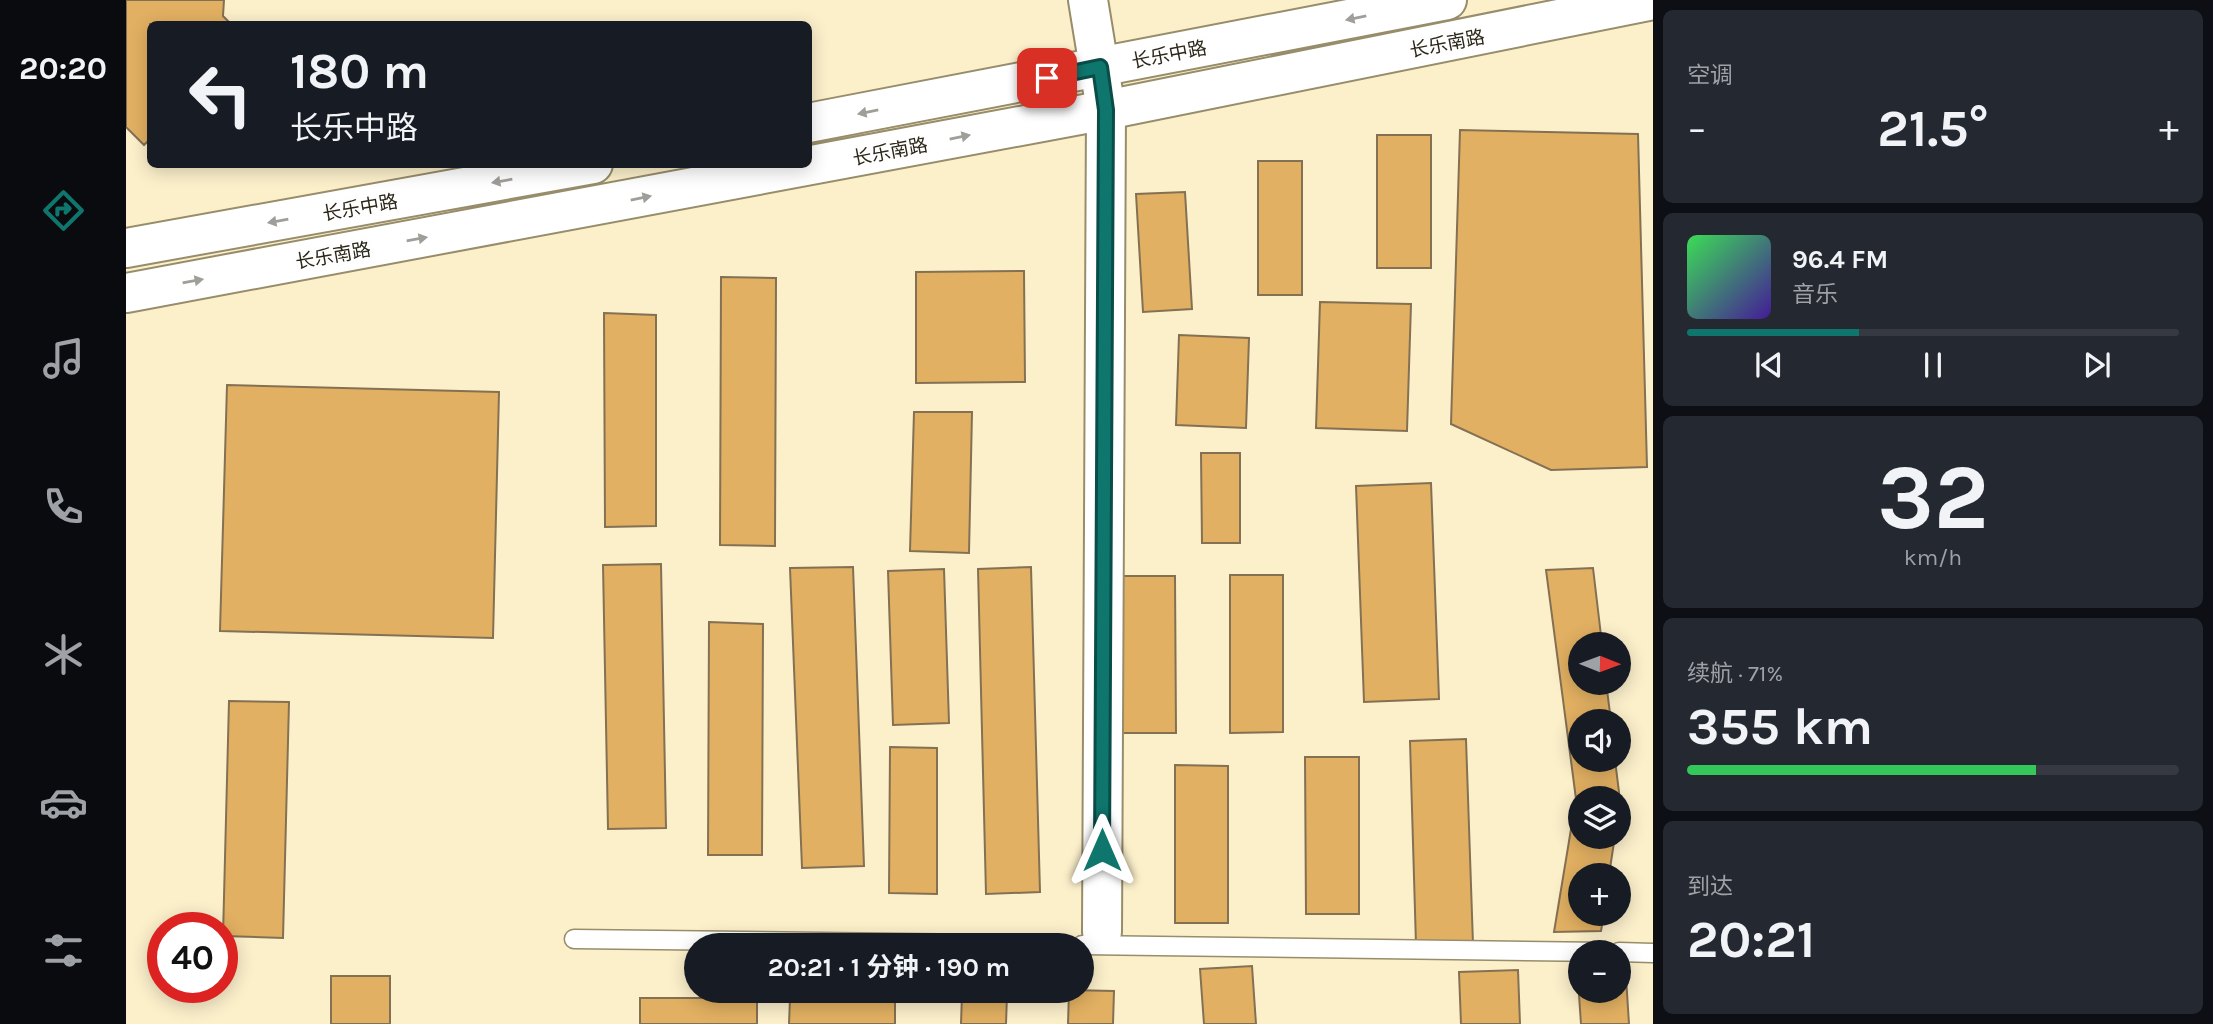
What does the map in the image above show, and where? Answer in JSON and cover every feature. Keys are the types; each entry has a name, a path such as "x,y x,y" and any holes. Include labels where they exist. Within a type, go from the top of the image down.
{"main road":[{"path":"1088,0 1106,110 1092,933"},
{"name":"长乐中路","path":"812,122 1447,0"},
{"name":"长乐南路","path":"812,165 1106,110 1653,0"},
{"name":"长乐中路","path":"126,248 571,168"},
{"name":"长乐南路","path":"126,293 795,168"}],"lane":[{"path":"574,939 684,940"},
{"path":"1094,939 1568,951"},
{"path":"1631,952 1653,953"}],"building":[{"path":"126,0 224,0 223,16 228,21 147,21 147,142 144,145 126,127"},
{"path":"1460,130 1638,134 1647,467 1551,470 1451,424"},
{"path":"1377,135 1431,135 1431,268 1377,268"},
{"path":"1258,161 1302,161 1302,295 1258,295"},
{"path":"1185,192 1192,309 1143,312 1136,194"},
{"path":"1024,271 1025,382 916,383 916,272"},
{"path":"721,277 776,278 775,546 720,545"},
{"path":"1320,302 1411,304 1407,431 1316,428"},
{"path":"604,313 656,315 656,526 605,527"},
{"path":"1179,335 1249,338 1246,428 1176,425"},
{"path":"227,385 499,392 493,638 220,631"},
{"path":"914,412 972,412 969,553 910,551"},
{"path":"1201,453 1240,453 1240,543 1202,543"},
{"path":"1431,483 1439,699 1364,702 1356,486"},
{"path":"661,564 666,828 608,829 603,565"},
{"path":"853,567 864,866 802,868 790,568"},
{"path":"1031,567 1040,892 986,894 978,569"},
{"path":"1593,568 1601,632 1568,632 1568,695 1608,695 1609,709 1568,709 1568,738 1546,570"},
{"path":"944,569 949,723 893,725 888,571"},
{"path":"1230,575 1283,575 1283,732 1230,733"},
{"path":"1123,576 1175,576 1176,733 1123,733"},
{"path":"709,622 763,624 762,855 708,855"},
{"path":"229,701 289,702 283,938 238,936 238,912 224,912"},
{"path":"1466,739 1473,944 1416,945 1410,741"},
{"path":"890,747 937,748 937,894 889,893"},
{"path":"1305,757 1359,757 1359,914 1306,914"},
{"path":"1175,765 1228,766 1228,923 1175,923"},
{"path":"1572,772 1616,772 1618,786 1574,786"},
{"path":"1568,847 1613,849 1611,863 1568,863 1568,926 1602,926 1601,931 1554,932"},
{"path":"1252,966 1256,1024 1204,1024 1200,969"},
{"path":"1518,970 1520,1024 1461,1024 1459,972"},
{"path":"331,976 390,976 390,1024 331,1024"},
{"path":"1094,991 1114,991 1113,1024 1068,1024 1069,1003 1094,1003"},
{"path":"640,998 684,998 684,1003 757,1003 757,1024 640,1024"},
{"path":"790,1003 895,1003 895,1024 789,1024"},
{"path":"962,1003 1007,1003 1006,1024 961,1024"},
{"path":"1580,1003 1628,1003 1629,1024 1581,1024"}],"route":[{"path":"1047,78 1100,67 1106,110 1102,850"}]}
